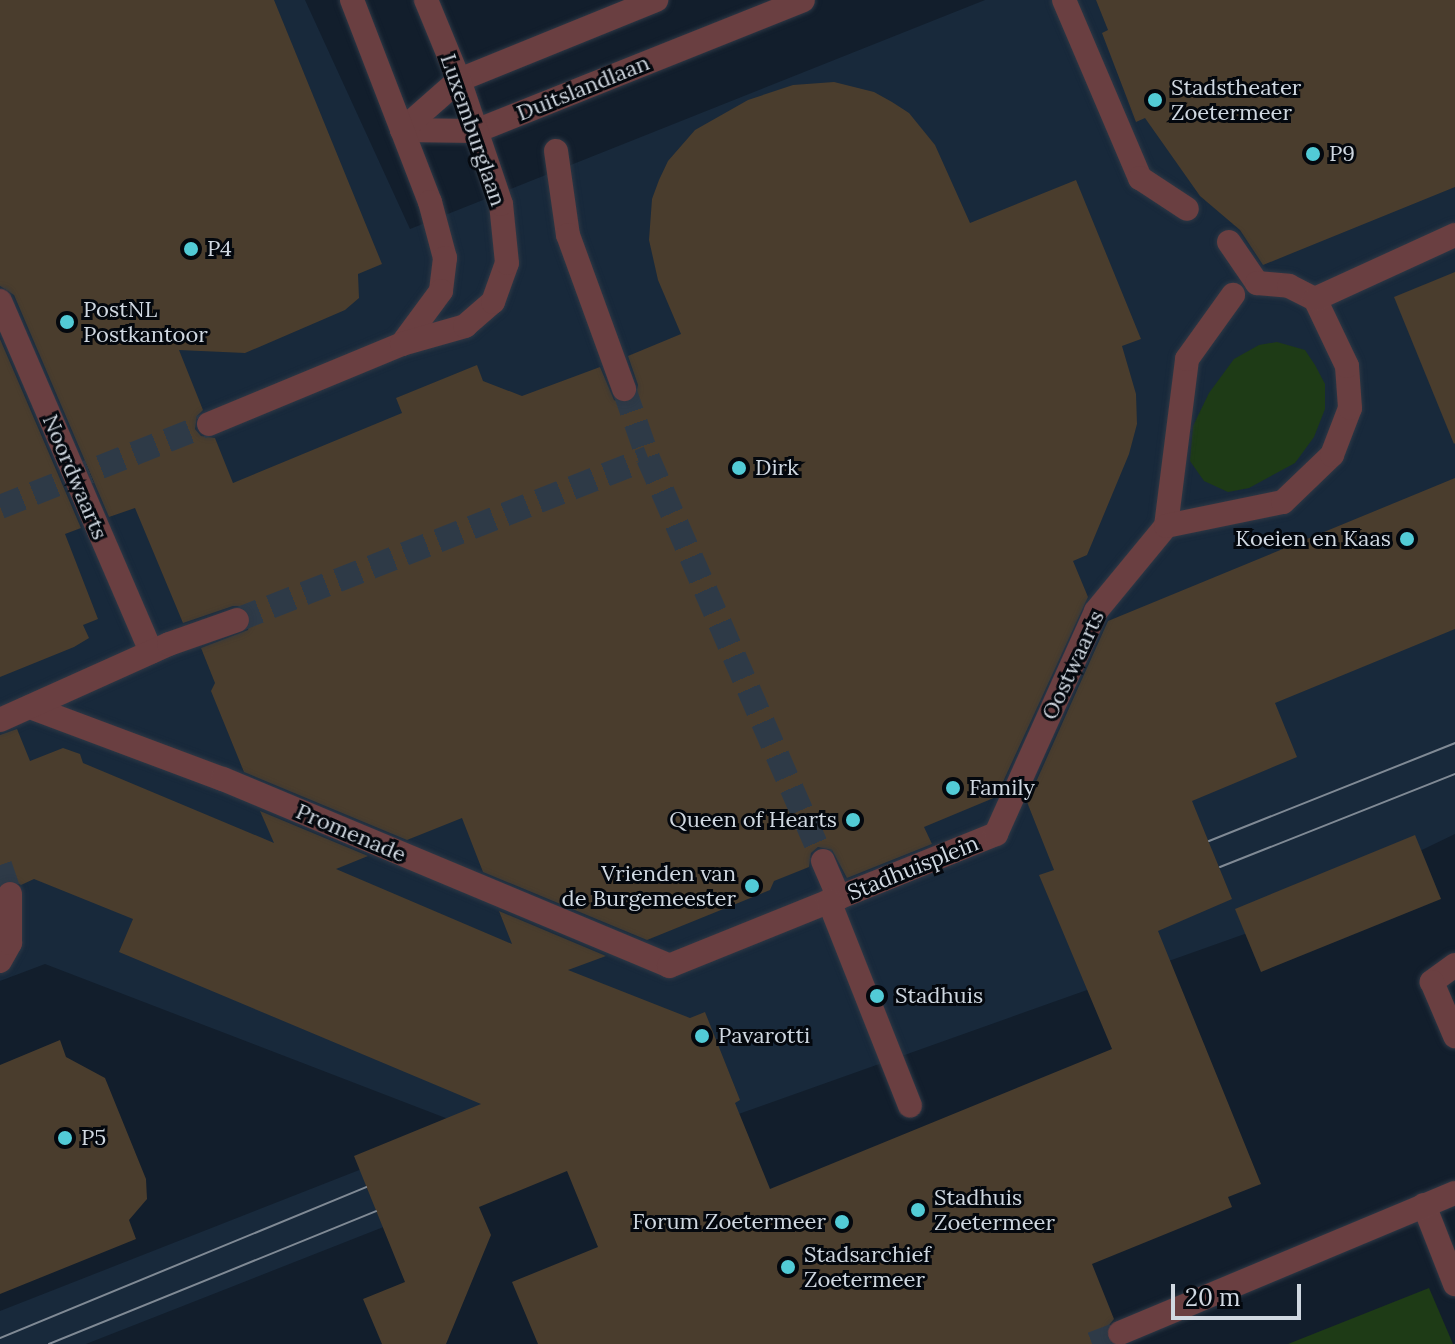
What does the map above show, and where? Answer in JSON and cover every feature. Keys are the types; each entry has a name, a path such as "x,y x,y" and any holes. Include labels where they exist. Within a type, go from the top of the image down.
{"street":[{"path":"352,0 441,235 445,258 441,291 402,344"},
{"name":"Luxemburglaan","path":"209,424 402,344 465,326 493,302 507,263 501,204 459,80 426,0"},
{"path":"402,130 459,80 656,0"},
{"name":"Duitslandlaan","path":"402,130 476,131 803,0"},
{"path":"1064,0 1140,178 1187,209"},
{"path":"556,151 568,235 624,389"},
{"path":"1315,299 1455,235"},
{"path":"1229,242 1257,283 1289,286 1315,299 1347,366 1350,408 1332,455 1283,502 1166,526 1187,359 1233,295"},
{"name":"Noordwaarts","path":"0,301 151,652"},
{"name":"Oostwaarts","path":"996,834 1096,611 1166,526"},
{"path":"0,720 151,652 237,620"},
{"name":"Promenade","path":"30,707 223,779 669,966"},
{"name":"Stadhuisplein","path":"669,966 996,834"},
{"path":"823,861 834,900"},
{"path":"0,961 10,943 10,894"},
{"name":"Stadhuisplein","path":"834,900 910,1106"},
{"path":"1455,965 1432,982 1455,1036"},
{"path":"1120,1333 1455,1193"},
{"path":"1424,1205 1448,1248 1455,1284"}],"shaded area":[{"path":"0,0 305,0 410,229 985,0 1455,0 1455,834 1256,930 581,1170 554,1160 86,1344 0,1344 0,1311 469,1127 45,964 0,981"}],"green space":[{"path":"1277,342 1305,350 1325,384 1325,409 1314,437 1295,463 1249,488 1228,492 1204,481 1190,461 1193,426 1209,393 1234,359 1259,345"},
{"path":"1429,1288 1453,1344 1288,1344"}],"building":[{"path":"0,0 274,0 382,264 358,274 359,298 345,310 245,353 179,350 203,410 197,416 195,429 201,436 215,438 233,483 402,413 396,398 477,365 483,381 522,396 600,367 614,400 622,404 635,399 638,385 628,356 681,334 658,280 649,240 652,199 659,180 668,161 695,130 748,100 793,85 834,82 874,92 909,113 935,145 970,223 1076,180 1141,339 1122,346 1136,394 1137,424 1129,454 1087,555 1073,561 1088,597 996,797 924,827 932,844 847,878 832,850 818,847 811,853 809,867 774,881 770,890 647,940 483,872 462,818 407,840 244,772 211,691 215,683 201,648 248,630 251,614 240,606 233,606 183,623 135,508 109,517 14,295 0,286"},
{"name":"P9","path":"1096,0 1455,0 1455,187 1263,265 1240,230 1200,196 1145,118 1136,122 1102,33 1108,30"},
{"path":"1455,272 1455,443 1454,444 1394,297"},
{"path":"0,339 81,528 65,534 98,619 83,625 89,638 74,647 0,677"},
{"path":"1455,478 1455,629 1275,703 1297,757 1192,801 1232,899 1158,931 1261,1184 1228,1197 1232,1207 1092,1264 1114,1319 1105,1330 1110,1344 538,1344 512,1282 598,1247 567,1171 479,1207 491,1235 446,1344 382,1344 363,1299 405,1282 354,1156 481,1104 119,952 133,919 34,879 21,885 11,879 0,883 0,735 17,729 30,761 63,748 80,754 83,763 274,843 260,811 368,856 336,869 512,944 499,911 606,956 568,970 690,1018 705,1012 740,1100 735,1103 770,1189 1112,1049 1039,875 1054,870 1027,802 1108,621"},
{"path":"1415,835 1441,899 1261,972 1235,909"},
{"name":"P5","path":"60,1040 66,1057 105,1078 146,1179 147,1199 129,1220 136,1239 0,1294 0,1065"}],"tunnel":[{"path":"624,389 648,458"},
{"path":"0,507 209,424"},
{"path":"237,620 648,458 823,861"},
{"path":"0,865 10,894"},
{"path":"1092,1344 1120,1333"}],"tram line":[{"path":"1209,841 1455,743"},
{"path":"1220,867 1455,774"},
{"path":"0,1338 366,1187"},
{"path":"49,1344 376,1211"}],"place":[{"name":"Stadstheater Zoetermeer","path":"1155,100"},
{"name":"P9","path":"1313,154"},
{"name":"P4","path":"191,249"},
{"name":"PostNL Postkantoor","path":"67,322"},
{"name":"Dirk","path":"739,468"},
{"name":"Koeien en Kaas","path":"1407,539"},
{"name":"Family","path":"953,788"},
{"name":"Queen of Hearts","path":"853,820"},
{"name":"Vrienden van de Burgemeester","path":"752,886"},
{"name":"Stadhuis","path":"877,996"},
{"name":"Pavarotti","path":"702,1036"},
{"name":"P5","path":"65,1138"},
{"name":"Stadhuis Zoetermeer","path":"918,1210"},
{"name":"Forum Zoetermeer","path":"842,1222"},
{"name":"Stadsarchief Zoetermeer","path":"788,1267"}]}
